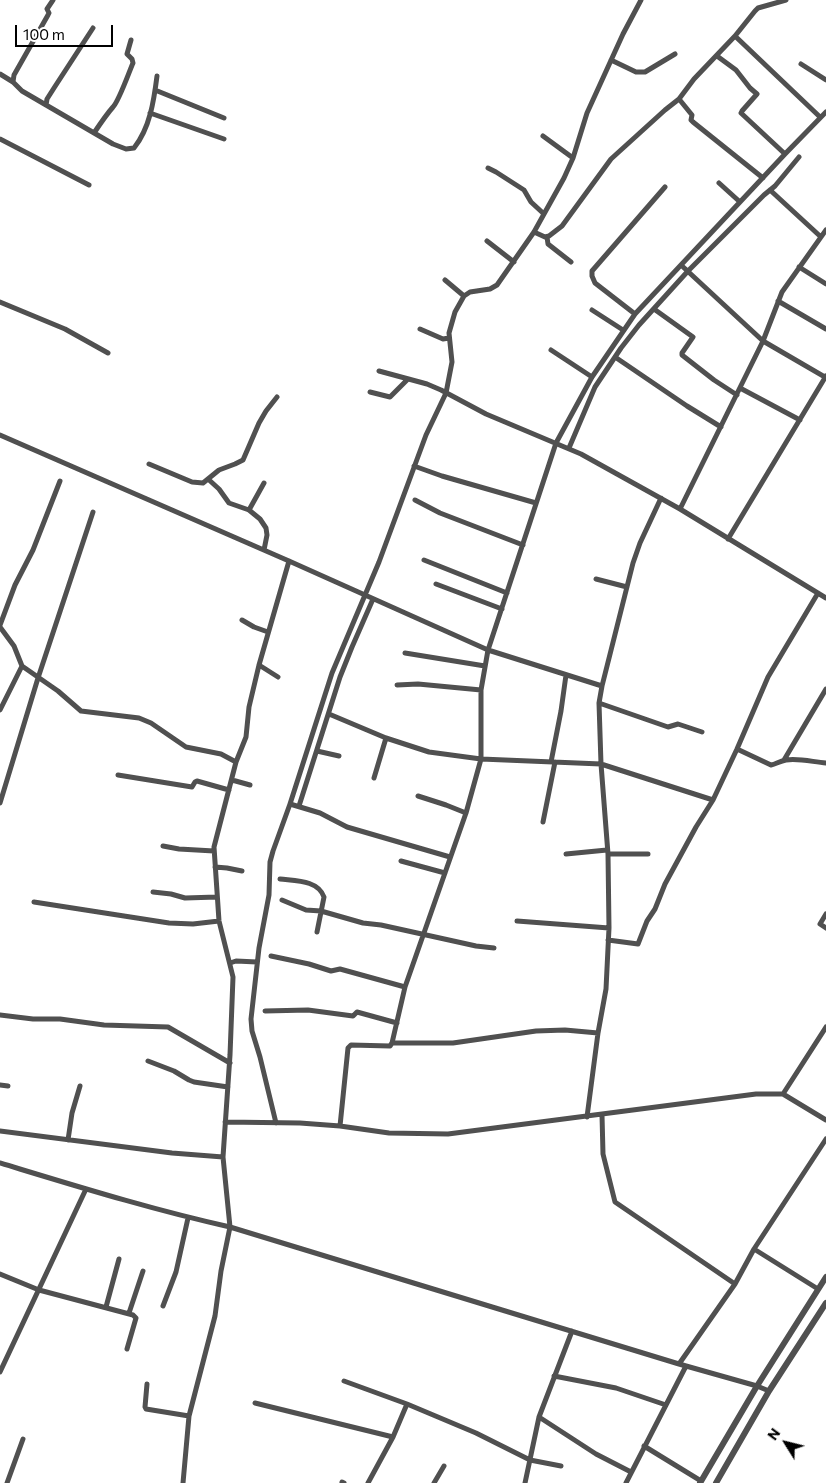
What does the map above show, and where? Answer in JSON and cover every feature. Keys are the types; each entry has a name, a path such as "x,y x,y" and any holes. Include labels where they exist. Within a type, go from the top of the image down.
{"street":[{"path":"13,82 14,75 48,15 47,9 53,0"},
{"path":"276,1123 252,1031 251,1018 257,962 269,895 270,862 273,851 332,672 379,562 414,466 446,393 452,362 449,338 450,327 455,312 464,296 470,292 490,289 498,285 534,232 564,178 573,158 587,114 623,34 641,0"},
{"path":"547,237 562,226 611,159 679,99 694,79 717,56 758,8 786,0"},
{"path":"46,105 47,99 93,28"},
{"path":"735,36 820,117"},
{"path":"94,133 109,110 114,107 124,84 132,62 132,59 127,54 132,40"},
{"path":"611,60 641,73 675,54"},
{"path":"717,56 736,70 756,94 741,114 785,154"},
{"path":"801,64 826,80"},
{"path":"0,74 13,82 22,91 94,133 126,149 134,148 139,141 154,101 156,76"},
{"path":"155,90 224,118"},
{"path":"679,99 692,115 691,120 693,122 763,178"},
{"path":"392,1043 404,987 424,936 466,813 481,759 481,690 488,650 556,443 592,377 633,317 826,112"},
{"path":"150,113 224,139"},
{"path":"543,136 573,158"},
{"path":"0,139 89,185"},
{"path":"569,448 595,387 614,357 639,325 688,271 770,190 799,157"},
{"path":"488,168 524,190 530,202 544,214"},
{"path":"719,183 740,202"},
{"path":"639,325 633,317 595,283 592,271 665,188"},
{"path":"770,190 821,237"},
{"path":"680,509 763,341 786,286 826,230"},
{"path":"534,232 547,237"},
{"path":"547,237 548,244 571,262"},
{"path":"487,241 514,262"},
{"path":"682,265 763,341 826,377 728,539"},
{"path":"799,267 826,284"},
{"path":"445,280 464,296"},
{"path":"0,302 65,329 108,353"},
{"path":"778,302 826,329"},
{"path":"654,309 693,337 682,352 682,355 737,395"},
{"path":"592,310 623,330"},
{"path":"420,329 443,339 449,338"},
{"path":"551,350 592,377"},
{"path":"614,357 721,427"},
{"path":"379,372 427,384 486,414 569,448 680,509 826,598"},
{"path":"370,392 390,397 408,379"},
{"path":"740,388 800,420"},
{"path":"149,464 192,482 203,483 219,470 243,460 259,423 277,397"},
{"path":"0,435 488,650 602,686"},
{"path":"414,466 425,471 536,503"},
{"path":"208,479 219,489 229,503 248,510 260,519 266,528 267,535 264,550"},
{"path":"60,481 33,550 15,585 0,626 14,646 22,666 58,691 81,711 138,718 151,723 186,747 221,754 236,762"},
{"path":"248,510 264,483"},
{"path":"587,1117 606,989 609,928 608,852 600,703 602,686 632,563 661,498"},
{"path":"415,500 440,513 523,545"},
{"path":"0,804 38,678 93,512"},
{"path":"424,560 507,593"},
{"path":"183,1483 189,1416 215,1316 221,1271 230,1227 223,1157 230,1062 233,977 219,921 214,851 236,762 246,737 249,708 259,665 289,561"},
{"path":"596,579 627,587"},
{"path":"436,584 502,609"},
{"path":"608,940 638,944 665,884 713,800 768,677 818,592"},
{"path":"299,806 340,677 373,599"},
{"path":"242,620 268,632"},
{"path":"405,653 485,666"},
{"path":"259,665 278,677"},
{"path":"0,710 22,666"},
{"path":"543,822 566,675"},
{"path":"396,685 418,684 481,690"},
{"path":"784,760 826,689"},
{"path":"600,703 668,727 678,724 702,732"},
{"path":"329,714 386,738 429,752 481,759 602,764 713,800"},
{"path":"374,778 386,738"},
{"path":"737,749 770,765 784,760 826,764"},
{"path":"317,751 339,756"},
{"path":"118,775 192,787 196,781 229,790"},
{"path":"232,780 250,784"},
{"path":"418,796 466,813"},
{"path":"290,804 320,813 347,827 450,857"},
{"path":"163,846 179,850 214,851"},
{"path":"566,854 608,852 648,854"},
{"path":"401,861 444,874"},
{"path":"215,867 242,871"},
{"path":"280,879 314,885 324,894 317,932"},
{"path":"153,892 185,898 217,897"},
{"path":"282,900 306,910 321,911 424,936 494,948"},
{"path":"34,902 169,923 193,924 219,921"},
{"path":"826,914 820,924 826,928"},
{"path":"517,921 609,928"},
{"path":"271,956 309,964 330,971 340,969 404,987"},
{"path":"230,963 236,961 257,962"},
{"path":"265,1011 308,1010 353,1016 357,1012 397,1023"},
{"path":"0,1015 33,1019 60,1018 104,1025 168,1027 230,1062"},
{"path":"783,1094 826,1027"},
{"path":"340,1126 350,1046 390,1046 392,1043 453,1043 536,1031 565,1030 598,1033"},
{"path":"148,1061 174,1071 194,1082 228,1087"},
{"path":"0,1085 8,1086"},
{"path":"68,1140 72,1112 80,1086"},
{"path":"225,1122 300,1123 389,1133 448,1134 756,1094 783,1094 826,1120"},
{"path":"602,1115 604,1154 615,1202 735,1284"},
{"path":"0,1131 172,1153 223,1157"},
{"path":"679,1364 735,1284 754,1249 826,1139"},
{"path":"0,1163 188,1218 230,1227 769,1391"},
{"path":"0,1372 86,1189"},
{"path":"163,1306 176,1272 188,1218"},
{"path":"754,1249 818,1289"},
{"path":"106,1307 119,1260"},
{"path":"129,1313 143,1271"},
{"path":"0,1274 39,1290 129,1313 136,1318 127,1349"},
{"path":"644,1446 700,1482 757,1386 826,1277"},
{"path":"716,1483 769,1391 826,1302"},
{"path":"525,1483 539,1417 572,1331"},
{"path":"626,1483 686,1366"},
{"path":"554,1376 616,1388 666,1405"},
{"path":"344,1381 407,1404 476,1433 530,1460 561,1466"},
{"path":"148,1384 146,1409 189,1416"},
{"path":"255,1403 394,1437"},
{"path":"368,1483 394,1437 407,1404"},
{"path":"539,1417 596,1454 632,1472"},
{"path":"7,1483 23,1439"},
{"path":"434,1483 444,1466"}]}
